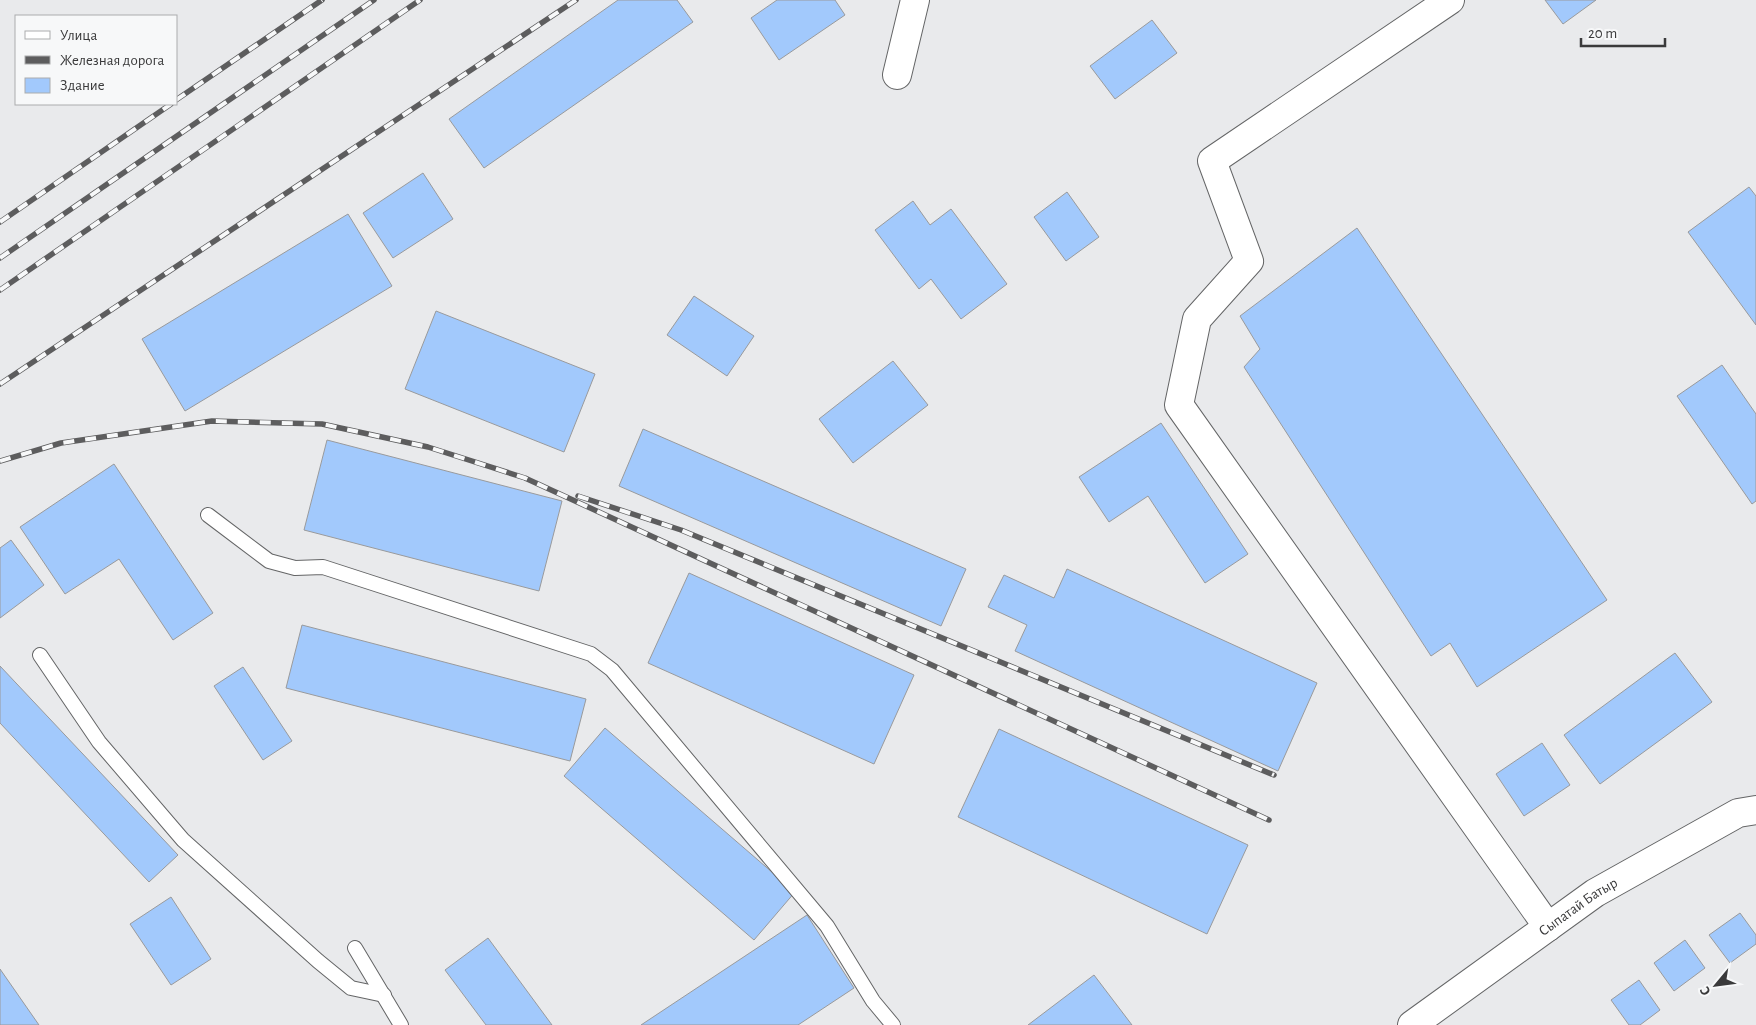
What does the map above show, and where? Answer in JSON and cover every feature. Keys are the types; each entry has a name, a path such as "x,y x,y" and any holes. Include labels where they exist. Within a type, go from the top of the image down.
{"street":[{"path":"897,75 915,0"},
{"path":"1450,0 1212,161 1250,261 1197,319 1179,405 1548,927"},
{"name":"Сыпатай Батыр","path":"1412,1025 1595,892 1738,813 1756,810"}],"lane":[{"path":"208,514 269,561 295,568 323,567 591,654 612,670 827,926 873,1001 893,1025"},
{"path":"40,655 99,742 183,840 318,962 351,988 384,995"},
{"path":"355,948 401,1025"}],"building":[{"path":"618,0 677,0 693,22 484,168 449,119"},
{"path":"777,0 835,0 845,15 779,60 751,18"},
{"path":"1545,0 1596,0 1563,24"},
{"path":"1152,20 1177,53 1115,99 1090,66"},
{"path":"423,173 453,219 393,258 363,213"},
{"path":"1749,187 1756,196 1756,325 1688,232"},
{"path":"1067,192 1099,237 1066,261 1034,217"},
{"path":"913,201 930,225 951,209 1007,284 961,319 931,279 919,289 875,230"},
{"path":"348,214 392,286 185,411 142,339"},
{"path":"1357,228 1607,600 1477,687 1450,643 1431,656 1244,367 1260,349 1240,316"},
{"path":"694,296 754,336 727,376 667,335"},
{"path":"436,311 595,374 564,452 405,389"},
{"path":"893,361 928,405 853,463 819,419"},
{"path":"1722,365 1756,414 1756,501 1752,504 1677,396"},
{"path":"1161,423 1248,554 1205,583 1148,496 1109,522 1079,477"},
{"path":"643,429 966,569 941,626 619,486"},
{"path":"327,440 562,501 539,591 304,530"},
{"path":"114,464 213,613 173,640 119,559 65,594 20,527"},
{"path":"11,540 44,585 0,618 0,548"},
{"path":"1067,569 1317,683 1278,771 1015,651 1027,625 988,607 1004,575 1054,598"},
{"path":"689,573 914,675 874,764 648,663"},
{"path":"302,625 586,699 570,761 286,688"},
{"path":"1675,653 1712,702 1600,784 1564,735"},
{"path":"0,666 178,855 149,882 0,723"},
{"path":"243,667 292,741 263,760 214,686"},
{"path":"605,728 795,892 754,940 564,776"},
{"path":"999,729 1248,845 1207,934 958,817"},
{"path":"1542,743 1570,785 1524,816 1496,774"},
{"path":"171,897 211,959 171,985 130,924"},
{"path":"1740,913 1756,935 1756,944 1730,963 1709,935"},
{"path":"807,915 854,988 798,1025 641,1025"},
{"path":"488,938 552,1025 486,1025 445,970"},
{"path":"1685,940 1705,968 1674,991 1654,963"},
{"path":"0,969 39,1025 0,1025"},
{"path":"1094,975 1132,1025 1028,1025"},
{"path":"1639,980 1660,1010 1640,1025 1629,1025 1611,1000"}],"railway":[{"path":"178,99 322,0"},
{"path":"0,258 374,0"},
{"path":"0,290 420,0"},
{"path":"0,384 576,0"},
{"path":"0,222 170,105"},
{"path":"0,461 61,443 212,421 322,424 428,447 525,478 1269,820"},
{"path":"578,496 681,530 1274,775"}]}
